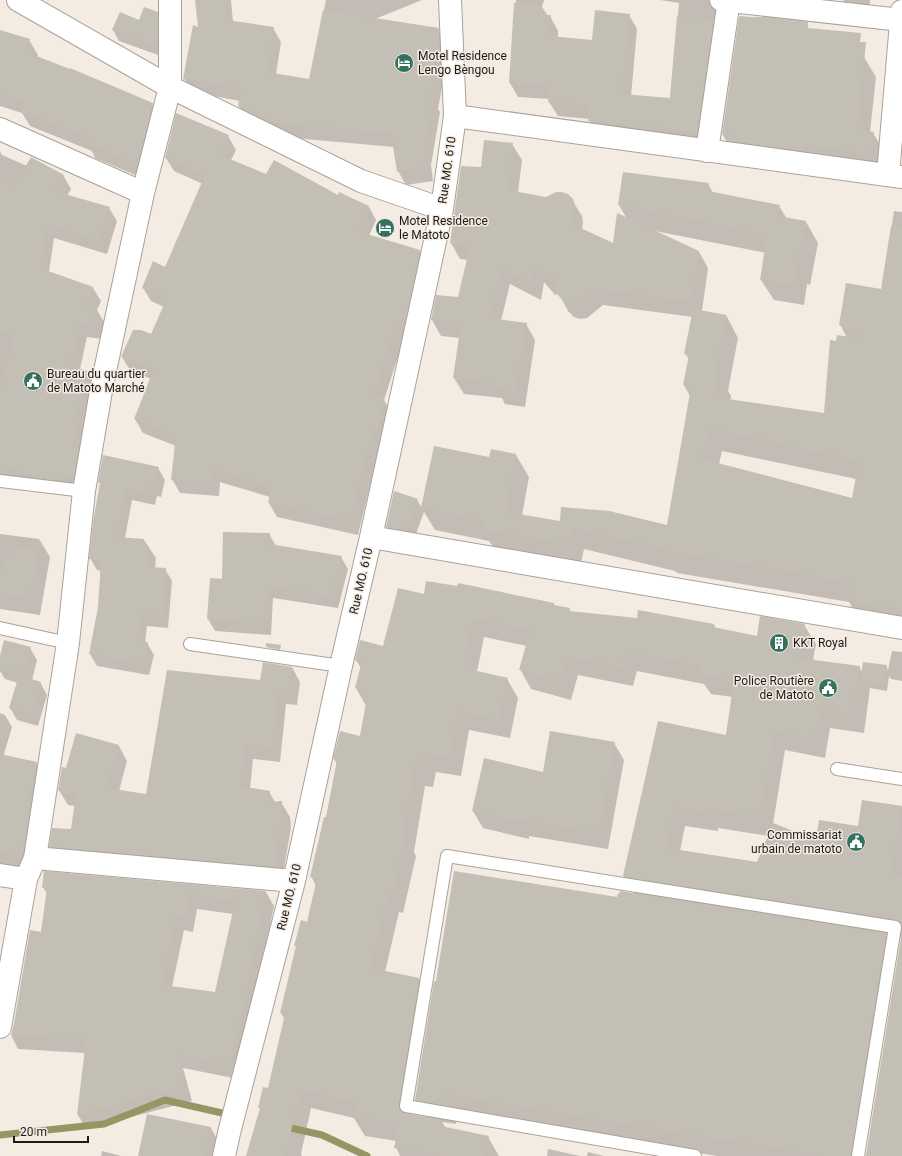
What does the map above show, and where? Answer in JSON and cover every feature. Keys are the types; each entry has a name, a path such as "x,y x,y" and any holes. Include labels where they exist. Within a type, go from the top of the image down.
{"street":[{"path":"18,0 170,87 361,181 442,210"},
{"path":"0,1027 26,879 36,858 68,643 84,491 102,385 143,192 170,87 170,0"},
{"name":"Rue MO. 610","path":"224,1156 294,881 442,210 455,116 450,0"},
{"path":"455,116 707,151 895,176 902,16 727,0 707,151"},
{"path":"0,129 143,192"},
{"path":"371,537 902,628"},
{"path":"36,858 294,881"},
{"path":"0,875 26,879"}],"lane":[{"path":"0,481 84,491"},
{"path":"0,628 68,643"},
{"path":"190,644 341,666"},
{"path":"837,769 902,779"},
{"path":"695,1156 406,1106 446,856 895,927 858,1156"}],"building":[{"path":"195,0 225,0 227,20 274,27 267,72 309,79 323,10 439,28 439,45 431,97 433,97 424,151 426,167 397,172 391,133 269,122 238,106 241,89 183,79 193,25 198,27"},
{"path":"514,3 542,5 542,15 551,15 549,36 592,40 595,10 630,14 622,94 670,98 677,16 714,19 697,132 588,121 589,106 548,102 550,85 509,83"},
{"path":"144,7 158,12 158,38 155,46 112,30 120,12 139,20"},
{"path":"739,17 764,17 808,22 808,28 861,33 860,42 866,42 857,129 874,132 870,154 803,145 803,150 799,150 728,141 729,135 722,135"},
{"path":"0,30 30,39 26,52 70,68 153,103 136,164 86,143 88,138 20,111 24,101 0,94"},
{"path":"176,113 229,135 220,155 266,174 274,160 338,195 339,192 369,206 357,231 420,250 406,318 403,317 399,329 395,328 374,395 384,398 377,428 374,427 350,521 268,503 272,487 213,469 211,483 171,480 176,435 134,419 153,371 121,357 133,330 141,330 151,334 167,298 142,288 153,261 165,267 205,175 165,158"},
{"path":"484,140 513,143 508,190 546,197 556,192 568,194 573,199 575,205 572,224 613,243 617,213 699,251 692,302 594,289 578,302 570,304 563,301 558,295 554,277 545,280 535,268 532,285 501,269 490,318 527,323 516,391 495,388 496,383 453,378 461,323 431,320 436,295 458,297 470,246 450,243 461,166 481,167"},
{"path":"31,157 64,175 54,191 110,207 99,241 47,225 40,268 93,287 87,306 97,307 94,326 80,324 70,366 88,371 74,418 79,419 72,448 76,449 75,453 78,454 74,477 65,475 63,481 28,475 0,464 0,386 15,335 0,331 0,176 15,185"},
{"path":"623,172 709,183 708,191 780,205 778,216 806,221 798,264 796,264 793,285 760,280 767,235 618,205"},
{"path":"891,226 902,227 902,610 847,601 850,583 836,580 663,551 663,549 572,528 568,545 524,536 482,530 483,521 421,508 434,446 489,457 491,449 516,454 506,512 560,521 561,507 609,511 667,525 691,387 683,385 689,355 684,354 693,309 726,315 715,373 719,373 714,397 824,413 830,340 836,341 837,335 856,338 858,333 839,325 846,283 881,289","holes":["710,429 859,461 852,498 702,459"]},
{"path":"103,455 159,467 155,485 150,485 149,493 126,488 117,537 144,539 144,545 149,546 148,567 166,568 162,616 140,615 137,641 148,642 142,664 89,654 98,607 101,561 89,559 93,522 100,483 98,482"},
{"path":"394,491 418,499 406,530 386,527"},
{"path":"223,532 270,533 270,544 342,556 332,596 267,586 265,623 207,619 210,578 222,579"},
{"path":"39,545 30,598 0,593 0,571 6,560 13,556 17,548"},
{"path":"426,581 457,586 458,583 554,603 554,605 570,608 569,611 637,618 638,610 714,624 713,627 757,636 760,616 805,624 799,658 860,666 853,714 820,710 814,739 774,732 760,817 707,809 707,812 674,807 667,848 757,862 773,823 816,840 819,820 858,826 862,800 902,806 891,874 902,876 902,924 900,921 896,920 623,876 658,721 726,735 734,679 699,675 700,666 626,652 623,668 567,657 560,681 519,670 530,630 473,618 464,663 469,664 468,669 508,678 499,720 458,711 451,758 425,754 422,768 414,767 403,835 406,836 392,894 388,893 371,968 419,978 399,1109 405,1113 442,1120 441,1126 489,1136 485,1156 441,1156 394,1148 399,1124 353,1117 355,1102 301,1090 285,1156 246,1156 260,1108 258,1108 263,1087 268,1088 285,1014 280,1013 296,946 294,946 301,920 307,922 317,878 310,877 324,817 326,817 337,760 333,759 340,731 360,736 368,692 355,688 362,661 355,660 360,640 383,646 398,588 424,594"},
{"path":"4,640 31,647 23,674 0,668 0,656"},
{"path":"266,643 281,645 280,650 266,647"},
{"path":"263,662 292,667 289,691 278,689 272,747 245,745 240,786 270,791 268,802 282,801 283,811 274,867 49,847 52,828 71,829 76,794 58,791 62,767 66,768 76,733 119,745 107,788 146,794 167,670 260,680"},
{"path":"863,662 887,665 884,685 860,681"},
{"path":"19,675 41,682 31,715 9,708"},
{"path":"550,731 615,742 599,833 520,820 519,822 472,811 484,758 543,772"},
{"path":"0,754 37,762 24,826 27,826 22,857 0,852"},
{"path":"44,871 266,891 252,957 245,1008 243,1008 230,1066 176,1054 185,1087 77,1115 86,1040 12,1035 30,930 41,932 47,888 42,888","holes":["189,895 235,902 215,992 163,985 176,917 185,918"]},
{"path":"454,871 617,897 617,894 619,894 620,891 886,933 851,1156 822,1156 447,1095 445,1105 415,1100 434,981 436,981"},
{"path":"902,931 902,1156 866,1156"},
{"path":"147,1114 211,1127 205,1156 138,1156"}],"waterway":[{"path":"0,1135 104,1124 165,1100 222,1113"},
{"path":"282,1126 322,1135 367,1156"}],"place":[{"name":"Motel Residence Lengo Bèngou","path":"404,63"},
{"name":"Motel Residence le Matoto","path":"385,228"},
{"name":"Bureau du quartier de Matoto Marché","path":"33,381"},
{"name":"KKT Royal","path":"779,643"},
{"name":"Police Routière de Matoto","path":"828,688"},
{"name":"Commissariat urbain de matoto","path":"856,842"}]}
